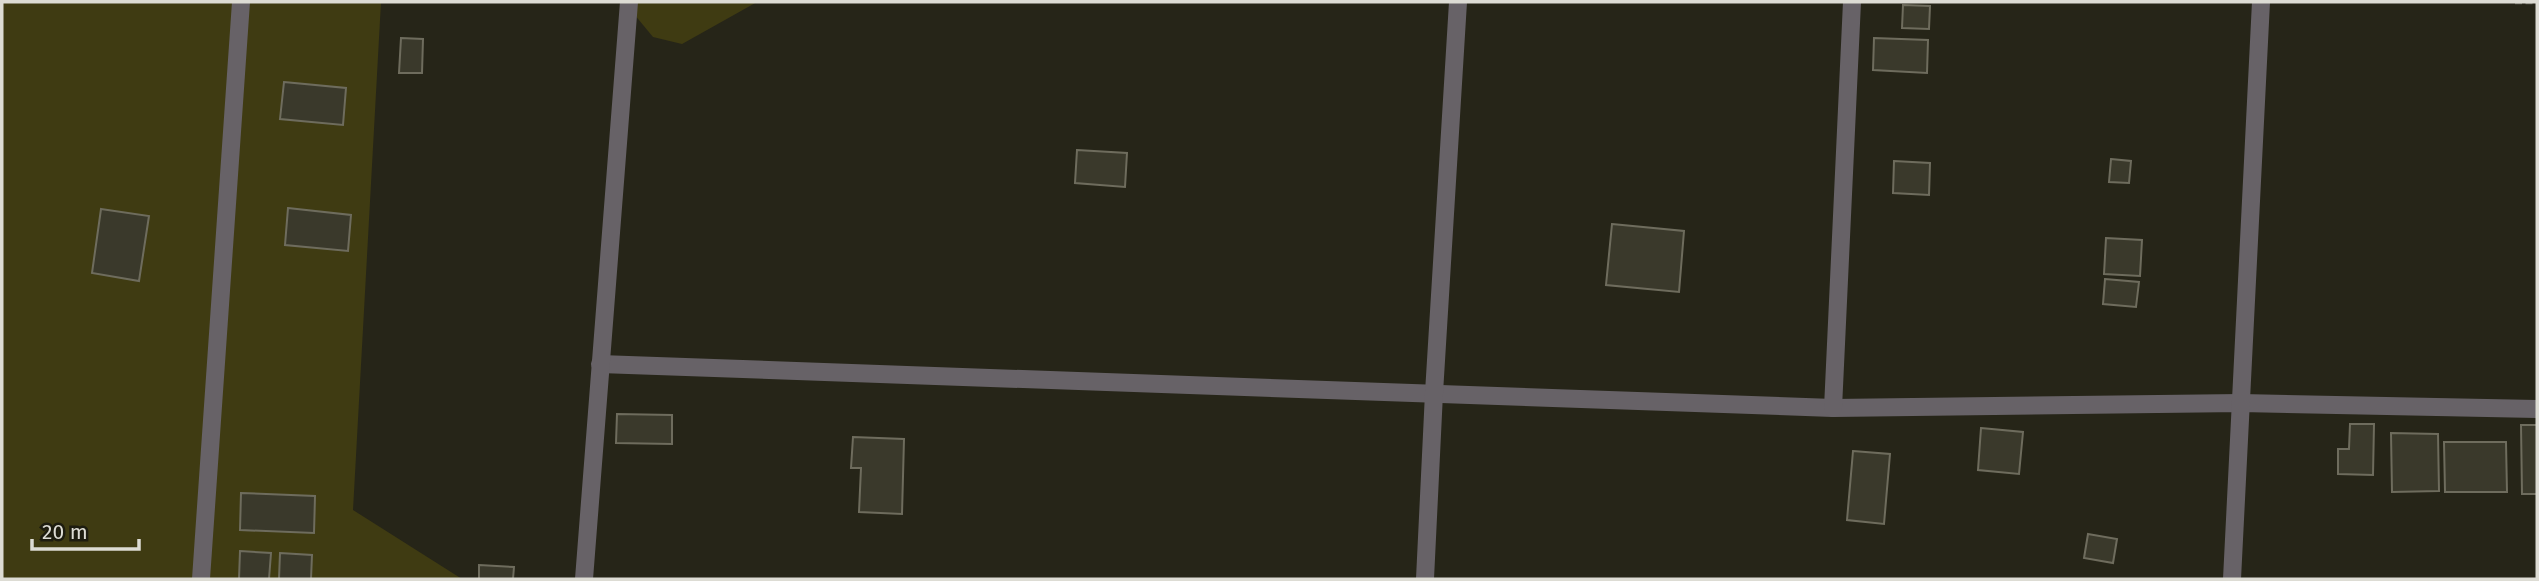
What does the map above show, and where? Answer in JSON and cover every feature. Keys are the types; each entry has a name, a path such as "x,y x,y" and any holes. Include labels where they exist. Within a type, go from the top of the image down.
{"street":[{"path":"201,579 241,2"},
{"path":"584,579 629,2"},
{"path":"1425,579 1458,2"},
{"path":"1833,408 1852,2"},
{"path":"2232,579 2261,2"},
{"path":"600,364 1833,408 2241,403 2537,409"}],"path":[{"path":"2515,2 2537,2"}],"shaded area":[{"path":"2,2 381,2 353,510 462,579 2,579"},
{"path":"633,2 757,2 682,44 653,37 634,14"}],"building":[{"path":"1903,5 1930,6 1929,29 1902,28"},
{"path":"401,38 423,39 422,73 399,73"},
{"path":"1874,38 1928,40 1927,73 1873,70"},
{"path":"284,82 346,88 343,125 280,119"},
{"path":"1077,150 1127,153 1125,187 1075,183"},
{"path":"2111,159 2131,161 2129,183 2109,182"},
{"path":"1894,161 1930,163 1929,195 1893,193"},
{"path":"288,208 351,215 348,251 285,245"},
{"path":"101,209 149,216 139,281 92,273"},
{"path":"1612,224 1684,231 1679,292 1606,285"},
{"path":"2106,238 2142,240 2140,276 2104,274"},
{"path":"2105,279 2139,282 2136,307 2103,304"},
{"path":"617,414 672,415 672,444 616,443"},
{"path":"2350,424 2374,424 2373,475 2338,474 2338,449 2349,449"},
{"path":"2521,425 2537,425 2537,494 2522,494"},
{"path":"1981,428 2023,432 2019,474 1978,470"},
{"path":"2391,433 2438,434 2439,491 2392,492"},
{"path":"853,437 904,439 902,514 859,512 861,468 851,468"},
{"path":"2444,442 2506,442 2507,492 2445,492"},
{"path":"1853,451 1890,454 1884,524 1847,520"},
{"path":"241,493 315,496 314,533 240,530"},
{"path":"2088,534 2117,539 2113,563 2084,558"},
{"path":"240,551 271,553 269,579 239,579"},
{"path":"280,553 312,555 311,579 279,579"},
{"path":"479,565 514,567 513,579 479,579"}]}
